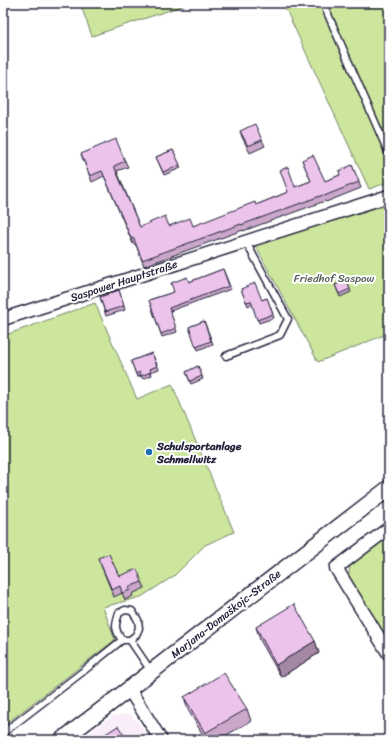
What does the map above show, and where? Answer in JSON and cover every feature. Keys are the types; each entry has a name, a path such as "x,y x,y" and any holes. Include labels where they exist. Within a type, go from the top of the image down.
{"street":[{"name":"Saspower Hauptstraße","path":"3,319 389,196"},
{"name":"Marjana-Domaškojc-Straße","path":"62,740 389,488"},
{"path":"389,528 336,568 389,654"},
{"path":"129,689 161,740"}],"lane":[{"path":"324,3 389,154"},
{"path":"226,356 280,335 288,319 246,242"},
{"path":"3,733 122,640 130,640 136,635 140,628 138,620 132,611 125,610 119,613 116,620 116,632 122,640"},
{"path":"130,640 152,672"}],"shaded area":[{"path":"129,714 139,723 150,740 80,740 113,716"}],"green space":[{"path":"80,3 191,3 92,36"},
{"path":"283,3 389,3 389,182 369,189"},
{"name":"Friedhof Saspow","path":"389,203 389,333 318,362 255,245"},
{"path":"95,303 137,399 172,384 234,532 205,545 174,576 141,597 103,607 115,640 3,726 3,336"},
{"path":"389,536 389,645 348,579 350,566"}],"building":[{"path":"255,124 262,140 248,146 240,131"},
{"path":"116,139 125,161 114,166 140,227 165,216 169,226 190,218 193,226 255,202 256,205 288,192 280,170 288,167 295,187 311,181 302,160 313,155 325,181 340,175 339,171 352,165 359,182 324,196 323,195 142,260 134,239 131,238 102,171 90,176 81,154"},
{"path":"173,150 180,165 163,172 156,157"},
{"path":"223,269 229,286 169,308 176,328 161,334 149,300 174,292 171,283 187,277 189,282"},
{"path":"346,280 350,289 339,294 335,285"},
{"path":"255,283 262,300 267,298 273,314 257,320 251,301 246,302 241,289"},
{"path":"119,290 124,306 105,312 100,297"},
{"path":"204,321 211,341 196,347 189,327"},
{"path":"152,353 157,366 150,369 151,372 141,376 140,372 136,374 131,361"},
{"path":"198,366 202,376 190,381 186,372"},
{"path":"109,554 119,576 137,569 142,582 129,587 130,590 122,593 120,586 112,590 98,558"},
{"path":"294,604 315,641 276,665 256,627"},
{"path":"224,673 247,709 205,733 184,697"},
{"path":"118,726 127,740 96,740"}],"place":[{"name":"Schulsportanlage Schmellwitz","path":"149,452"}]}
